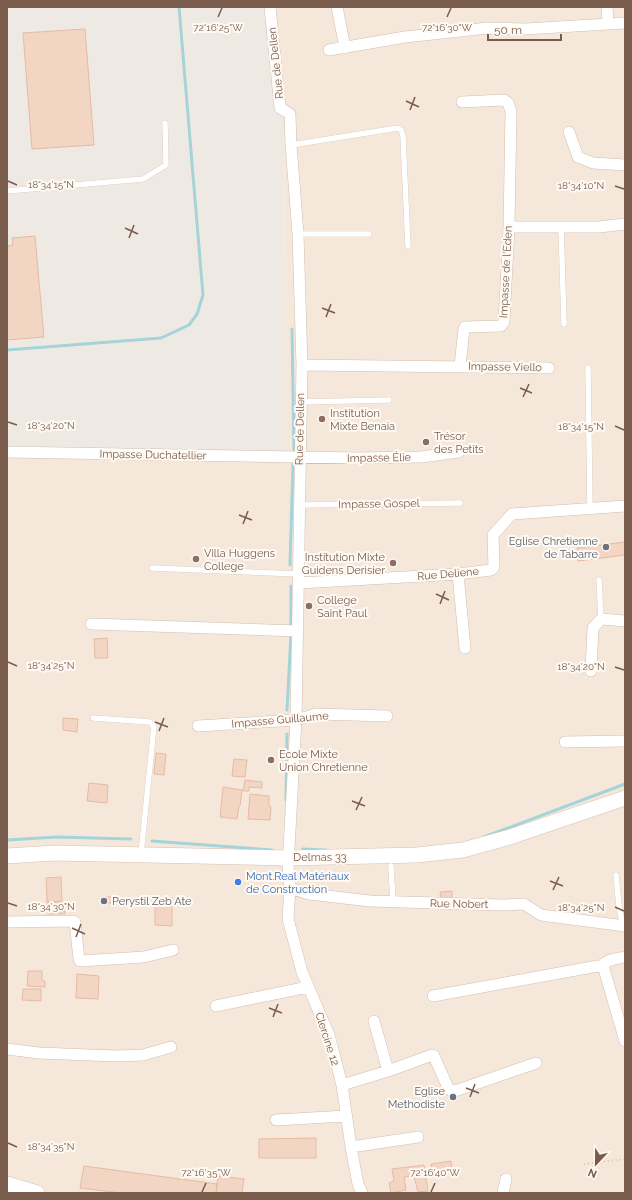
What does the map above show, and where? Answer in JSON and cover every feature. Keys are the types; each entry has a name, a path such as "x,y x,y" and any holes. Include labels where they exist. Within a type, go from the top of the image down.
{"main road":[{"name":"Delmas 33","path":"7,866 13,864 55,863 288,862 417,855 463,850 510,837 625,798"},
{"name":"Delmas 33","path":"7,856 55,853 140,854 288,862 391,866 417,865 464,859 539,838 625,808"},
{"path":"7,1184 36,1193"}],"street":[{"name":"Rue de Dellen","path":"270,7 280,108 290,114 298,234 302,366 300,402 299,579 296,720 288,862 290,888"},
{"path":"337,7 345,48"},
{"path":"607,7 608,23"},
{"path":"329,50 405,37 488,28 525,29 625,23"},
{"name":"Impasse de l'Eden","path":"460,366 465,327 501,326 504,322 509,227 511,111 508,103 504,100 462,102"},
{"path":"569,132 578,157 593,163 625,165"},
{"path":"509,227 599,227 625,224"},
{"path":"302,366 460,366"},
{"name":"Impasse Viello","path":"460,366 549,368"},
{"name":"Impasse Duchatellier","path":"7,452 300,458"},
{"name":"Impasse Élie","path":"300,458 422,457 459,452"},
{"name":"Rue Deliene","path":"299,579 458,574 493,569 493,535 512,514 625,506"},
{"path":"458,574 465,648"},
{"path":"591,671 593,628 601,619 625,621"},
{"path":"91,624 298,630"},
{"name":"Impasse Guillaume","path":"198,726 296,720 316,714 387,716"},
{"path":"565,742 625,741"},
{"name":"Rue Nobert","path":"290,888 309,894 370,901 502,905 524,904 541,915 624,926"},
{"name":"Clercine 12","path":"290,888 288,919 302,972 328,1035 342,1085 351,1147 358,1184 362,1193"},
{"path":"7,922 75,922 80,960 144,957 173,950"},
{"path":"601,967 609,960 625,957"},
{"path":"433,996 598,966 604,969 625,1041"},
{"path":"216,1006 308,987"},
{"path":"374,1022 388,1071"},
{"path":"7,1049 39,1053 143,1056 171,1047"},
{"path":"342,1085 388,1071 432,1055 434,1056 449,1090 452,1092 536,1063"},
{"path":"276,1120 346,1116"},
{"path":"351,1147 418,1137"},
{"path":"503,1193 506,1179"}],"lane":[{"path":"7,191 143,180 166,165 165,123"},
{"path":"291,145 398,128 401,130 403,136 408,246"},
{"path":"561,226 564,324"},
{"path":"298,234 369,234"},
{"path":"588,368 590,509"},
{"path":"300,402 390,400"},
{"name":"Impasse Gospel","path":"299,505 460,503"},
{"path":"152,568 299,579"},
{"path":"599,580 601,619"},
{"path":"93,718 150,722 154,726 140,854"},
{"path":"391,866 393,902"},
{"path":"616,875 619,906 624,926"}],"path":[{"path":"584,1164 625,1158"}],"shaded area":[{"path":"7,7 265,7 284,144 286,460 7,451"},
{"path":"265,7 625,7 625,1193 7,1193 7,451 286,460 284,144"}],"building":[{"path":"85,29 94,145 32,149 23,33"},
{"path":"35,236 44,337 7,340 7,246 13,245 12,238"},
{"path":"625,542 625,555 578,561 577,548"},
{"path":"107,638 108,658 95,658 94,639"},
{"path":"63,718 78,719 77,732 63,730"},
{"path":"156,753 166,754 164,775 154,774"},
{"path":"234,759 247,760 245,777 232,776"},
{"path":"245,780 262,782 262,788 249,787 249,791 243,791"},
{"path":"89,783 108,785 107,803 87,801"},
{"path":"223,787 242,790 237,819 220,817"},
{"path":"250,794 269,796 269,806 271,807 270,820 248,819"},
{"path":"61,877 62,901 47,902 46,878"},
{"path":"452,891 452,900 441,901 440,892"},
{"path":"102,897 113,897 113,903 102,903"},
{"path":"155,898 172,898 172,926 155,925"},
{"path":"47,902 64,902 65,914 48,914"},
{"path":"28,971 42,971 42,980 45,981 45,987 27,986"},
{"path":"77,974 99,976 98,999 76,998"},
{"path":"23,989 41,989 41,1001 22,1000"},
{"path":"316,1138 316,1158 259,1158 259,1139"},
{"path":"451,1161 452,1169 432,1172 431,1164"},
{"path":"424,1165 428,1191 418,1192 414,1176 404,1177 406,1190 391,1193 389,1183 394,1181 392,1169"},
{"path":"84,1166 217,1184 216,1193 121,1193 80,1188"},
{"path":"218,1176 244,1179 242,1193 216,1193"}],"waterway":[{"path":"7,350 161,338 189,325 197,314 203,295 179,7"},
{"path":"292,329 294,453"},
{"path":"290,565 293,464"},
{"path":"291,586 291,628"},
{"path":"287,710 291,634"},
{"path":"286,800 287,734"},
{"path":"484,837 625,784"},
{"path":"7,840 57,837 131,839"},
{"path":"152,841 272,850"},
{"path":"303,849 326,850"}],"place":[{"name":"Institution Mixte Benaia","path":"322,419"},
{"name":"Trésor des Petits","path":"426,442"},
{"name":"Eglise Chretienne de Tabarre","path":"606,547"},
{"name":"Villa Huggens College","path":"196,559"},
{"name":"Institution Mixte Guidens Derisier","path":"393,563"},
{"name":"College Saint Paul","path":"309,606"},
{"name":"Ecole Mixte Union Chretienne","path":"271,760"},
{"name":"Mont.Real Matériaux de Construction","path":"238,882"},
{"name":"Perystil Zeb Ate","path":"104,901"},
{"name":"Eglise Methodiste","path":"453,1097"}]}
